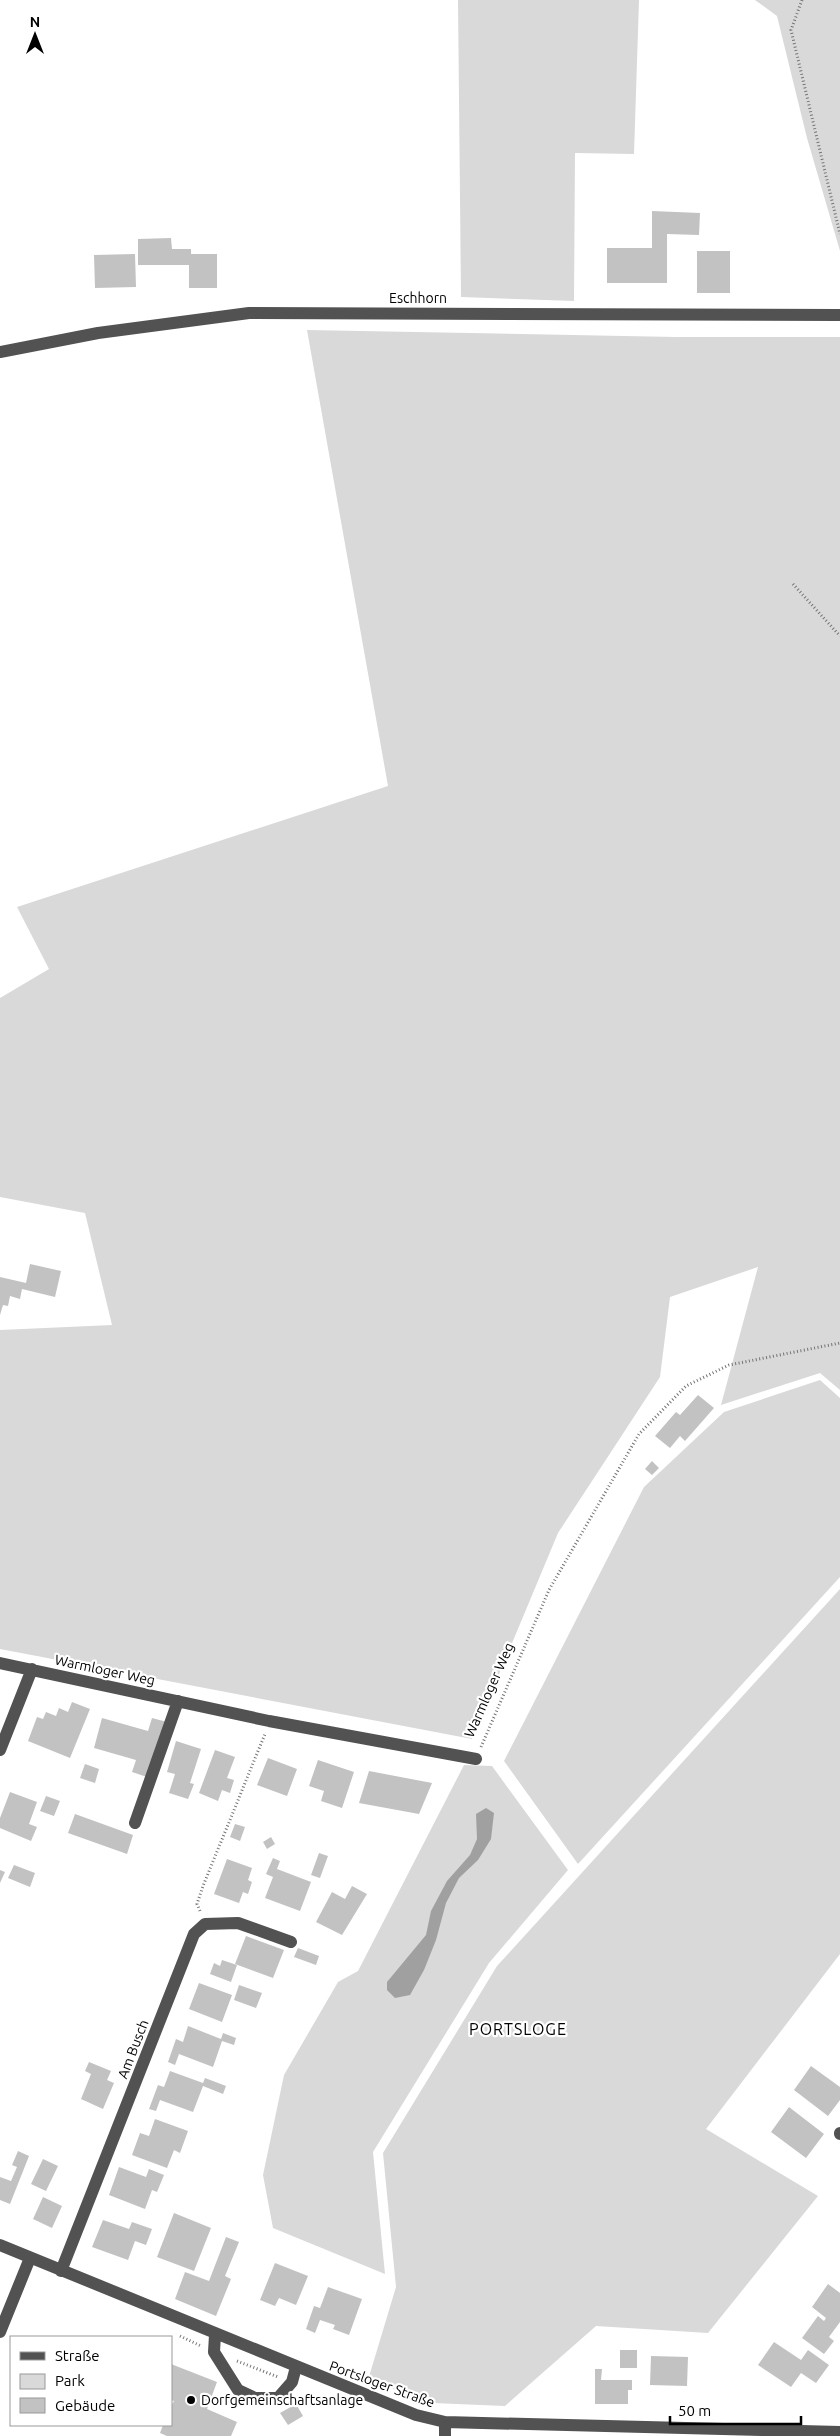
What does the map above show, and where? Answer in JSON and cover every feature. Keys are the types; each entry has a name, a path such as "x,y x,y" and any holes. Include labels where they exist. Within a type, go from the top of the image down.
{"street":[{"name":"Eschhorn","path":"0,352 98,333 249,313 840,314"},
{"name":"Warmloger Weg","path":"0,1663 269,1722 476,1759"},
{"path":"0,1750 32,1669"},
{"path":"135,1823 178,1701"},
{"path":"205,1924 238,1923 291,1942"},
{"name":"Am Busch","path":"61,2271 194,1934 205,1924"},
{"name":"Portsloger Straße","path":"0,2246 215,2335 416,2415 445,2422 706,2432 840,2432"},
{"path":"0,2332 30,2258"},
{"path":"215,2335 214,2352 225,2373 238,2390 255,2398 278,2398 292,2382 296,2367"},
{"path":"444,2436 445,2422"}],"path":[{"path":"802,0 791,30 840,234"},
{"path":"793,584 840,636"},
{"name":"Warmloger Weg","path":"476,1759 549,1590 639,1434 686,1386 729,1364 840,1343"},
{"path":"205,1924 197,1904 269,1722"}],"green space":[{"path":"458,0 639,0 634,154 575,153 574,301 461,297"},
{"path":"755,0 840,0 840,251 807,138 777,16"},
{"path":"307,330 676,337 840,337 840,1390 820,1373 721,1405 758,1267 670,1297 660,1377 558,1533 472,1739 0,1649 0,1330 112,1325 85,1213 0,1197 0,998 49,969 17,907 388,786"},
{"path":"820,1380 840,1398 840,1577 578,1864 504,1761 644,1487 724,1412"},
{"path":"840,1589 840,1954 706,2129 818,2196 708,2333 596,2326 505,2406 433,2403 368,2380 396,2287 383,2153 497,1966"},
{"path":"464,1765 492,1766 568,1870 489,1963 373,2152 385,2274 273,2228 263,2175 284,2075 338,1982 358,1971"}],"shaded area":[{"path":"486,1808 494,1813 491,1839 478,1860 459,1878 446,1903 436,1940 424,1970 410,1995 395,1998 387,1990 387,1982 426,1935 431,1911 447,1881 470,1855 477,1839 476,1814"}],"building":[{"path":"652,211 700,213 699,235 667,234 667,283 607,283 607,248 652,248"},
{"path":"171,238 172,249 191,249 191,254 217,254 217,288 189,288 189,265 138,265 138,239"},
{"path":"697,251 730,251 730,293 697,293"},
{"path":"135,254 136,287 95,288 94,255"},
{"path":"30,1264 61,1271 55,1297 22,1289 20,1299 10,1296 8,1306 3,1305 0,1315 0,1277 26,1283"},
{"path":"698,1395 714,1408 685,1441 680,1436 670,1448 655,1436 676,1412 680,1415"},
{"path":"652,1461 659,1468 652,1475 645,1469"},
{"path":"72,1702 90,1709 70,1758 28,1741 37,1717 43,1719 46,1712 56,1716 59,1708 68,1712"},
{"path":"102,1718 148,1731 152,1718 167,1722 150,1778 132,1772 136,1760 94,1748"},
{"path":"176,1741 201,1749 190,1783 194,1784 188,1799 169,1793 175,1774 167,1772"},
{"path":"215,1750 235,1757 227,1778 234,1780 230,1793 222,1790 218,1801 199,1793"},
{"path":"268,1758 297,1769 287,1796 257,1785"},
{"path":"318,1760 354,1772 342,1808 321,1801 324,1791 309,1786"},
{"path":"85,1764 99,1769 95,1783 80,1778"},
{"path":"369,1771 432,1783 419,1814 359,1803"},
{"path":"10,1792 37,1802 29,1824 37,1827 31,1841 0,1828 0,1818"},
{"path":"46,1796 60,1801 54,1816 40,1811"},
{"path":"75,1814 133,1835 127,1854 68,1833"},
{"path":"235,1824 245,1827 240,1841 230,1837"},
{"path":"271,1837 275,1844 267,1849 263,1842"},
{"path":"319,1853 328,1856 320,1878 311,1875"},
{"path":"273,1858 280,1861 277,1869 311,1882 300,1911 265,1898 273,1877 266,1874"},
{"path":"227,1859 252,1868 248,1880 252,1882 248,1894 243,1892 239,1903 214,1894"},
{"path":"14,1865 35,1873 30,1887 8,1878"},
{"path":"0,1870 5,1872 0,1883"},
{"path":"352,1886 367,1894 342,1935 316,1922 332,1892 345,1899"},
{"path":"246,1936 284,1950 273,1978 235,1964"},
{"path":"298,1948 319,1956 316,1965 294,1957"},
{"path":"222,1960 237,1965 231,1982 210,1974 214,1963 220,1966"},
{"path":"199,1983 232,1995 222,2022 189,2009"},
{"path":"239,1985 262,1993 256,2008 234,2000"},
{"path":"188,2026 221,2039 223,2033 236,2038 234,2045 222,2041 213,2067 179,2054 175,2065 168,2062 176,2039 183,2042"},
{"path":"89,2062 111,2071 107,2080 114,2083 103,2109 81,2099 91,2074 85,2071"},
{"path":"811,2066 840,2087 840,2100 828,2116 794,2090"},
{"path":"170,2071 203,2083 205,2078 226,2086 223,2094 203,2086 193,2112 160,2100 156,2111 149,2109 158,2085 164,2087"},
{"path":"789,2107 824,2134 806,2158 771,2132"},
{"path":"155,2119 188,2131 180,2153 174,2150 167,2168 132,2155 140,2133 149,2136"},
{"path":"18,2151 29,2156 10,2204 0,2200 0,2177 11,2181 17,2167 12,2165"},
{"path":"43,2159 58,2166 46,2191 31,2184"},
{"path":"119,2167 146,2177 149,2169 164,2175 157,2192 152,2190 145,2209 109,2195"},
{"path":"43,2197 62,2206 52,2228 33,2219"},
{"path":"174,2213 211,2228 194,2271 157,2257"},
{"path":"103,2220 129,2229 132,2222 152,2229 146,2245 135,2241 128,2260 92,2247"},
{"path":"226,2237 239,2242 225,2276 231,2279 216,2316 175,2299 185,2272 209,2281"},
{"path":"275,2263 308,2276 296,2305 279,2298 275,2306 260,2300"},
{"path":"828,2284 840,2293 840,2322 829,2337 834,2341 824,2354 802,2338 818,2316 824,2321 826,2318 812,2307"},
{"path":"328,2287 362,2299 349,2335 333,2329 335,2325 320,2320 315,2333 306,2329 314,2306 320,2308"},
{"path":"774,2342 801,2360 808,2350 829,2365 816,2383 801,2373 791,2387 758,2365"},
{"path":"620,2350 637,2350 637,2368 620,2368"},
{"path":"651,2356 688,2357 687,2386 650,2385"},
{"name":"Dorfgemeinschaftsanlage","path":"172,2364 217,2382 207,2409 237,2422 231,2436 167,2436 160,2433 163,2426 172,2426 172,2404 174,2401 172,2400"},
{"path":"595,2369 602,2369 601,2380 632,2380 632,2390 628,2390 628,2404 595,2404"},
{"path":"296,2404 303,2416 288,2425 280,2413"}],"place":[{"name":"Dorfgemeinschaftsanlage","path":"191,2400"}],"district":[{"name":"PORTSLOGE","path":"518,2029"}]}
